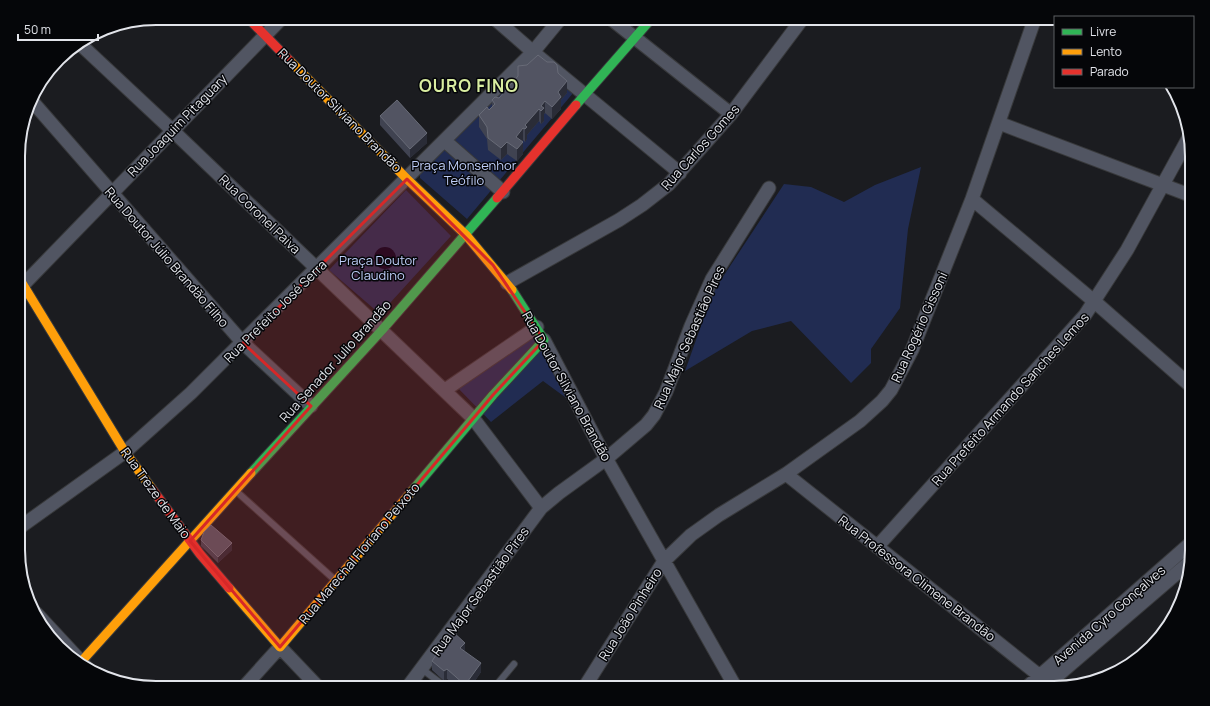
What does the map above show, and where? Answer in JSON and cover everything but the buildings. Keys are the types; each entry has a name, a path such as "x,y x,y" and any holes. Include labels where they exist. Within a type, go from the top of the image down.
{"street":[{"name":"Rua Doutor Silviano Brandão","path":"255,25 407,179 466,235 507,283 537,327 606,459 732,681"},
{"name":"Rua Joaquim Pitaguary","path":"25,278 111,193 276,25"},
{"path":"502,25 680,173"},
{"name":"Rua Prefeito José Serra","path":"25,524 125,452 191,393 445,141 533,52 555,25"},
{"path":"619,25 730,114"},
{"name":"Rua Senador Julio Brandão","path":"87,661 190,541 311,406 382,330 466,235 646,25"},
{"name":"Rua Carlos Gomes","path":"507,283 625,216 656,195 680,173 730,114 796,25"},
{"name":"Rua Rogério Gissoni","path":"664,561 691,535 719,515 786,474 860,421 882,401 891,390 915,343 972,199 1033,25"},
{"name":"Rua Coronel Paiva","path":"83,47 474,418 541,508"},
{"name":"Rua Doutor Júlio Brandão Filho","path":"35,105 243,343 311,406"},
{"path":"999,123 1185,194"},
{"path":"445,141 503,192"},
{"name":"Rua Prefeito Armando Sanches Lemos","path":"877,547 1072,332 1095,302 1163,186 1185,145"},
{"name":"Rua Major Sebastião Pires","path":"413,681 541,508 558,493 606,459 646,425 654,416 666,392 691,326 712,279 769,188"},
{"path":"972,199 1095,302 1185,381"},
{"name":"Rua Treze de Maio","path":"25,289 125,452 190,541 280,647 312,681"},
{"path":"445,390 537,327"},
{"name":"Rua Marechal Floriano Peixoto","path":"250,681 474,418 544,340"},
{"name":"Rua Professora Climene Brandão","path":"786,474 1044,681"},
{"name":"Avenida Cyro Gonçalves","path":"1049,681 1124,610 1185,549"},
{"name":"Rua João Pinheiro","path":"588,681 664,561"},
{"name":"Avenida Cyro Gonçalves","path":"1124,610 1184,566"}],"lane":[{"path":"236,490 336,581"},
{"path":"500,681 514,664"},
{"path":"422,669 438,681"}],"highlighted area":[{"path":"407,179 493,265 544,340 493,395 280,647 190,541 311,406 243,343"}],"green space":[{"name":"Praça Monsenhor Teófilo","path":"532,56 574,92 467,219 420,178 420,171"},
{"path":"921,167 908,229 900,308 871,349 871,363 851,383 791,321 752,331 685,371 713,292 784,184 811,187 844,202 875,185"},
{"name":"Praça Doutor Claudino","path":"406,190 451,236 380,314 329,270"},
{"path":"536,335 569,400 543,381 491,422 456,386"}],"shaded area":[{"path":"385,247 393,250 396,258 393,266 385,269 377,266 374,258 377,250"}],"traffic: fast":[{"path":"576,105 646,25"},
{"path":"251,473 382,330 497,198"},
{"path":"412,491 493,395 544,340 512,290"}],"traffic: slow":[{"path":"290,61 407,179 466,235 512,290"},
{"path":"25,288 125,452 152,489"},
{"path":"84,659 251,473"},
{"path":"229,588 280,647 412,491"}],"traffic: jam":[{"path":"255,25 290,61"},
{"path":"497,198 576,105"},
{"path":"152,489 200,554 229,588"}],"district":[{"name":"OURO FINO","path":"469,86"}]}
